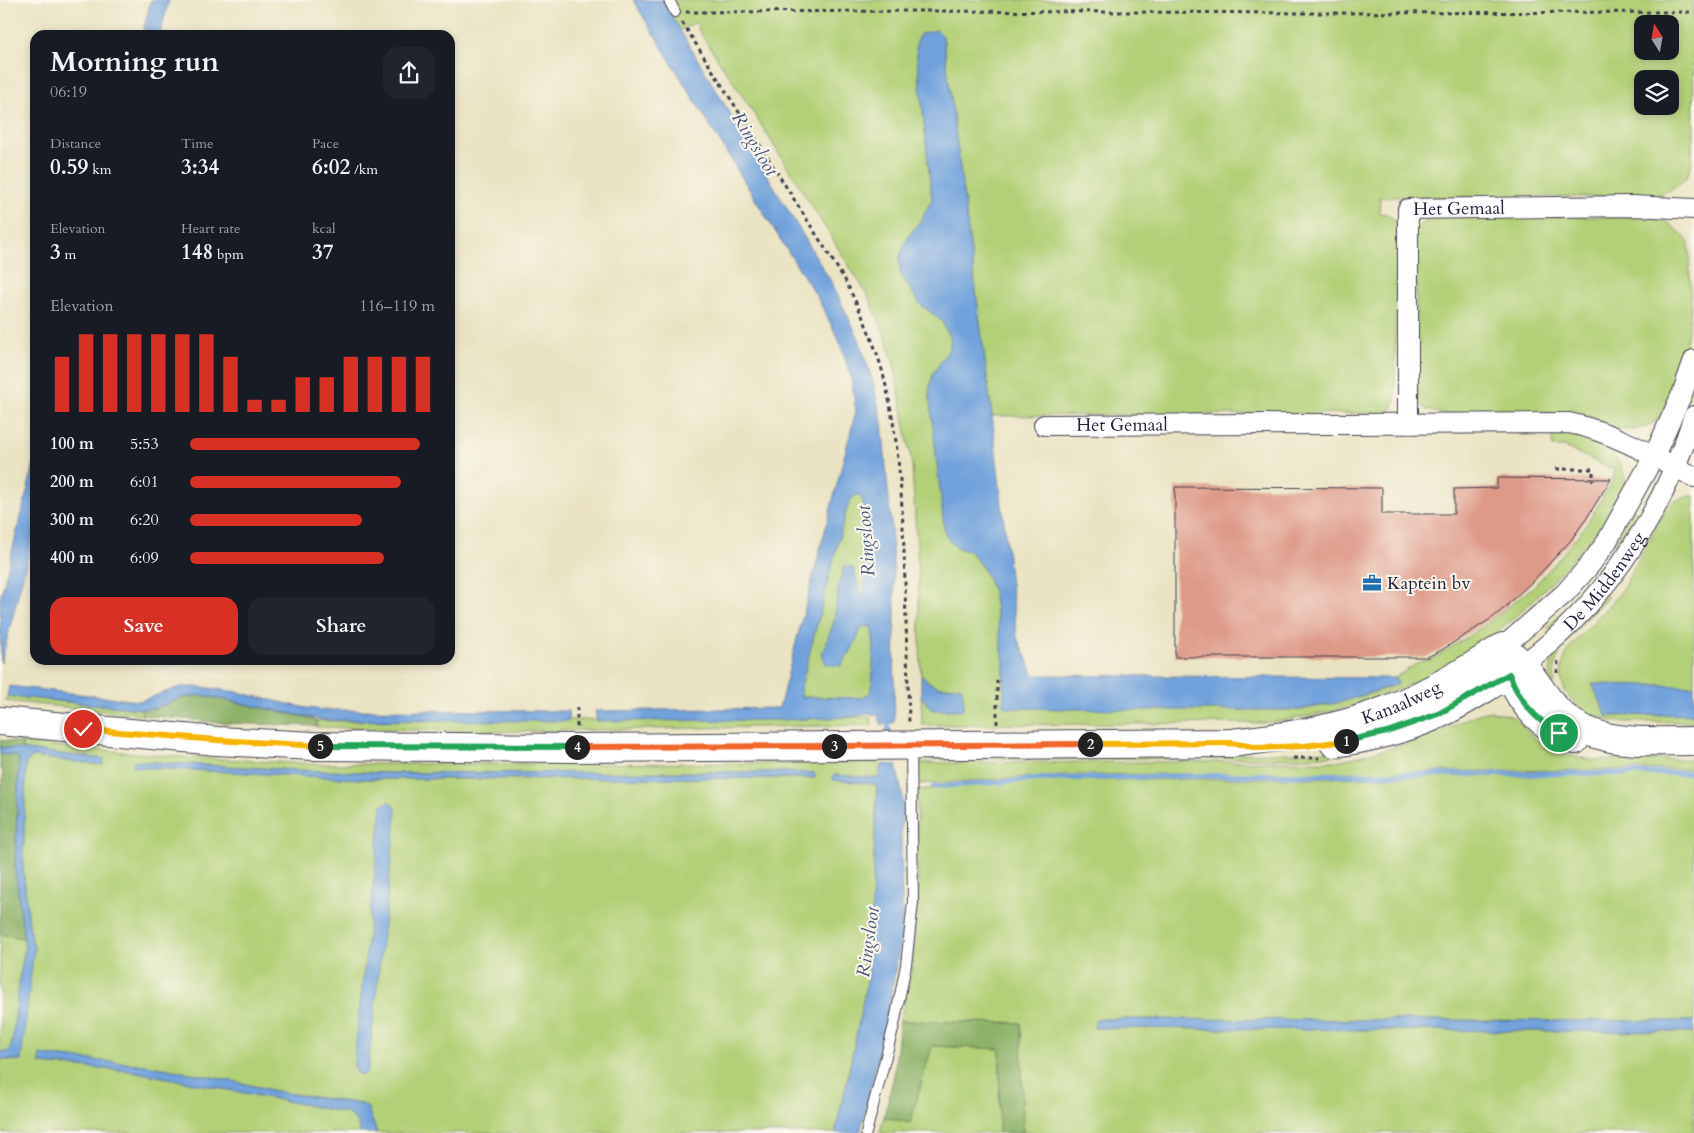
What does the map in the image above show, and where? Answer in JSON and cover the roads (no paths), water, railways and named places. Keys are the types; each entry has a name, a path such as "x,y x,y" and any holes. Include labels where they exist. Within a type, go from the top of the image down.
{"street":[{"name":"Het Gemaal","path":"1408,423 1408,209 1634,206 1694,209"},
{"name":"De Middenweg","path":"1511,662 1606,544 1654,456 1682,394 1694,360"},
{"name":"De Middenweg","path":"1511,662 1562,632 1588,606 1626,558 1675,466 1694,416"},
{"name":"Het Gemaal","path":"1044,426 1569,423 1595,430 1654,456"},
{"path":"1654,456 1694,477"},
{"path":"1511,662 1562,715 1592,733 1614,739 1638,741 1694,741"},
{"name":"Kanaalweg","path":"0,721 208,740 313,746 583,748 1231,743 1317,730 1370,716 1511,662"}],"lane":[{"path":"669,0 675,12"},
{"path":"866,1133 896,1017 906,965 914,902 908,745"}],"water":[{"path":"151,0 169,0 161,30 143,30"},
{"path":"633,0 662,0 830,280 859,339 874,386 882,422 891,523 895,609 894,723 881,724 878,715 869,714 847,717 780,720 597,721 595,711 779,708 856,411 851,377 839,340 817,297","holes":["856,495 861,496 866,513 864,595 862,596 853,568 844,566 839,584 834,622 822,654 826,664 841,666 852,649 862,627 871,626 874,644 872,690 869,694 860,698 802,697 800,690 846,511 851,499"]},
{"path":"937,30 943,36 992,416 1017,638 1034,675 1394,678 1399,684 1341,702 1299,710 1008,708 1004,705 1004,662 993,591 984,570 971,552 958,548 950,542 944,527 929,391 933,374 949,349 951,339 941,320 920,304 901,275 899,258 909,236 932,200 916,45 920,34"},
{"path":"30,480 30,548 1,663 0,599"},
{"path":"921,675 936,686 962,688 964,706 962,710 932,710 921,696"},
{"path":"1592,684 1694,686 1694,714 1607,716"},
{"path":"9,686 140,701 180,687 201,687 237,692 306,708 323,710 568,711 569,721 323,720 201,695 182,698 155,708 141,709 7,696"},
{"path":"0,747 104,759 103,765 33,757 26,762 23,868 30,934 34,948 21,1061 0,1059 0,1052 7,1052 12,1043 25,948 15,868 19,759 17,756 0,754"},
{"path":"134,761 389,773 784,772 814,773 816,775 814,778 360,779 134,767"},
{"path":"881,764 896,765 902,793 901,937 887,1018 860,1133 835,1133 869,971 877,788 875,784 832,779 834,775 879,778"},
{"path":"389,802 395,807 396,818 368,1068 365,1074 361,1075 356,1073 354,1063 355,1051 382,805"},
{"path":"1096,1019 1694,1021 1694,1032 1094,1028"},
{"path":"40,1055 145,1065 223,1079 285,1093 362,1104 367,1107 377,1133 361,1133 356,1120 347,1113 132,1071 40,1064"}],"waterway":[{"name":"Ringsloot","path":"888,718 889,737"},
{"path":"933,787 1042,779 1243,775 1694,773"}],"place":[{"name":"Kaptein bv","path":"1372,583"}]}
